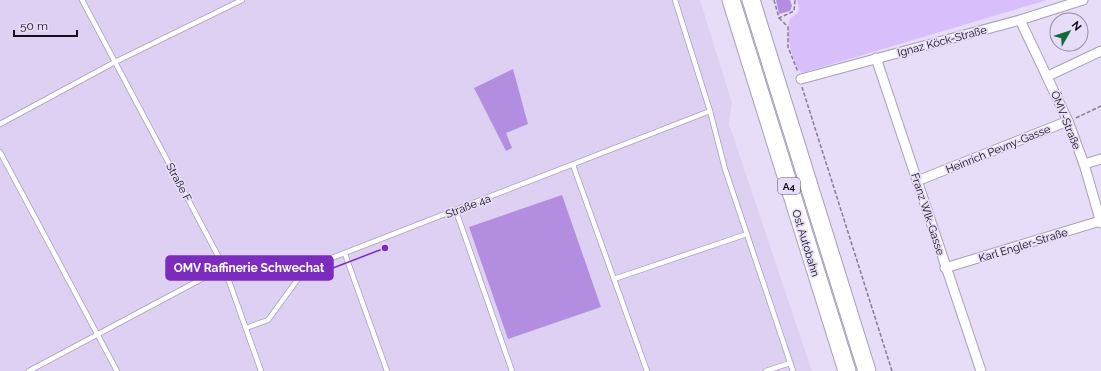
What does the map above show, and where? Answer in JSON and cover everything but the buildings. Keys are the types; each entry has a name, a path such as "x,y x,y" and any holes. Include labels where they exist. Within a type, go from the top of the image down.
{"highway":[{"name":"Ost Autobahn","path":"731,0 847,371"},
{"name":"Ost Autobahn","path":"751,0 866,371"}],"street":[{"name":"Ignaz Köck-Straße","path":"801,80 876,58 1020,20 1083,0"},
{"name":"ÖMV-Straße","path":"1020,20 1048,76 1068,121 1084,164 1101,222"},
{"path":"1048,76 1101,51"},
{"name":"Franz Wlk-Gasse","path":"876,58 945,268 981,371"},
{"name":"Heinrich Pevny-Gasse","path":"917,181 1068,121"},
{"path":"1084,164 1101,159"},
{"name":"Karl Engler-Straße","path":"945,268 1101,222"}],"lane":[{"name":"Straße F","path":"82,0 224,267 261,371"},
{"path":"0,124 115,62 242,0"},
{"path":"675,0 710,111 725,169 793,371"},
{"name":"Straße 4a","path":"246,328 268,320 306,268 456,211 710,111"},
{"path":"0,152 117,371"},
{"path":"573,165 647,371"},
{"path":"456,211 512,371"},
{"path":"614,279 747,234"},
{"path":"345,254 387,371"},
{"path":"29,371 224,267"},
{"path":"766,371 790,362"}],"path":[{"path":"774,0 779,18 788,27 790,54 801,80 892,371"},
{"path":"779,18 794,11 795,0"},
{"path":"1068,121 1101,106"}],"shaded area":[{"path":"0,0 700,0 732,103 729,124 812,371 0,371"},
{"path":"776,0 790,0 792,6 790,11 779,14"},
{"path":"797,0 1047,0 802,73 795,63 788,34 790,20 798,13 799,8"},
{"path":"513,69 528,124 506,133 512,148 506,151 474,88"},
{"path":"562,195 601,307 508,339 469,227"}],"place":[{"name":"OMV Raffinerie Schwechat","path":"385,248"}]}
